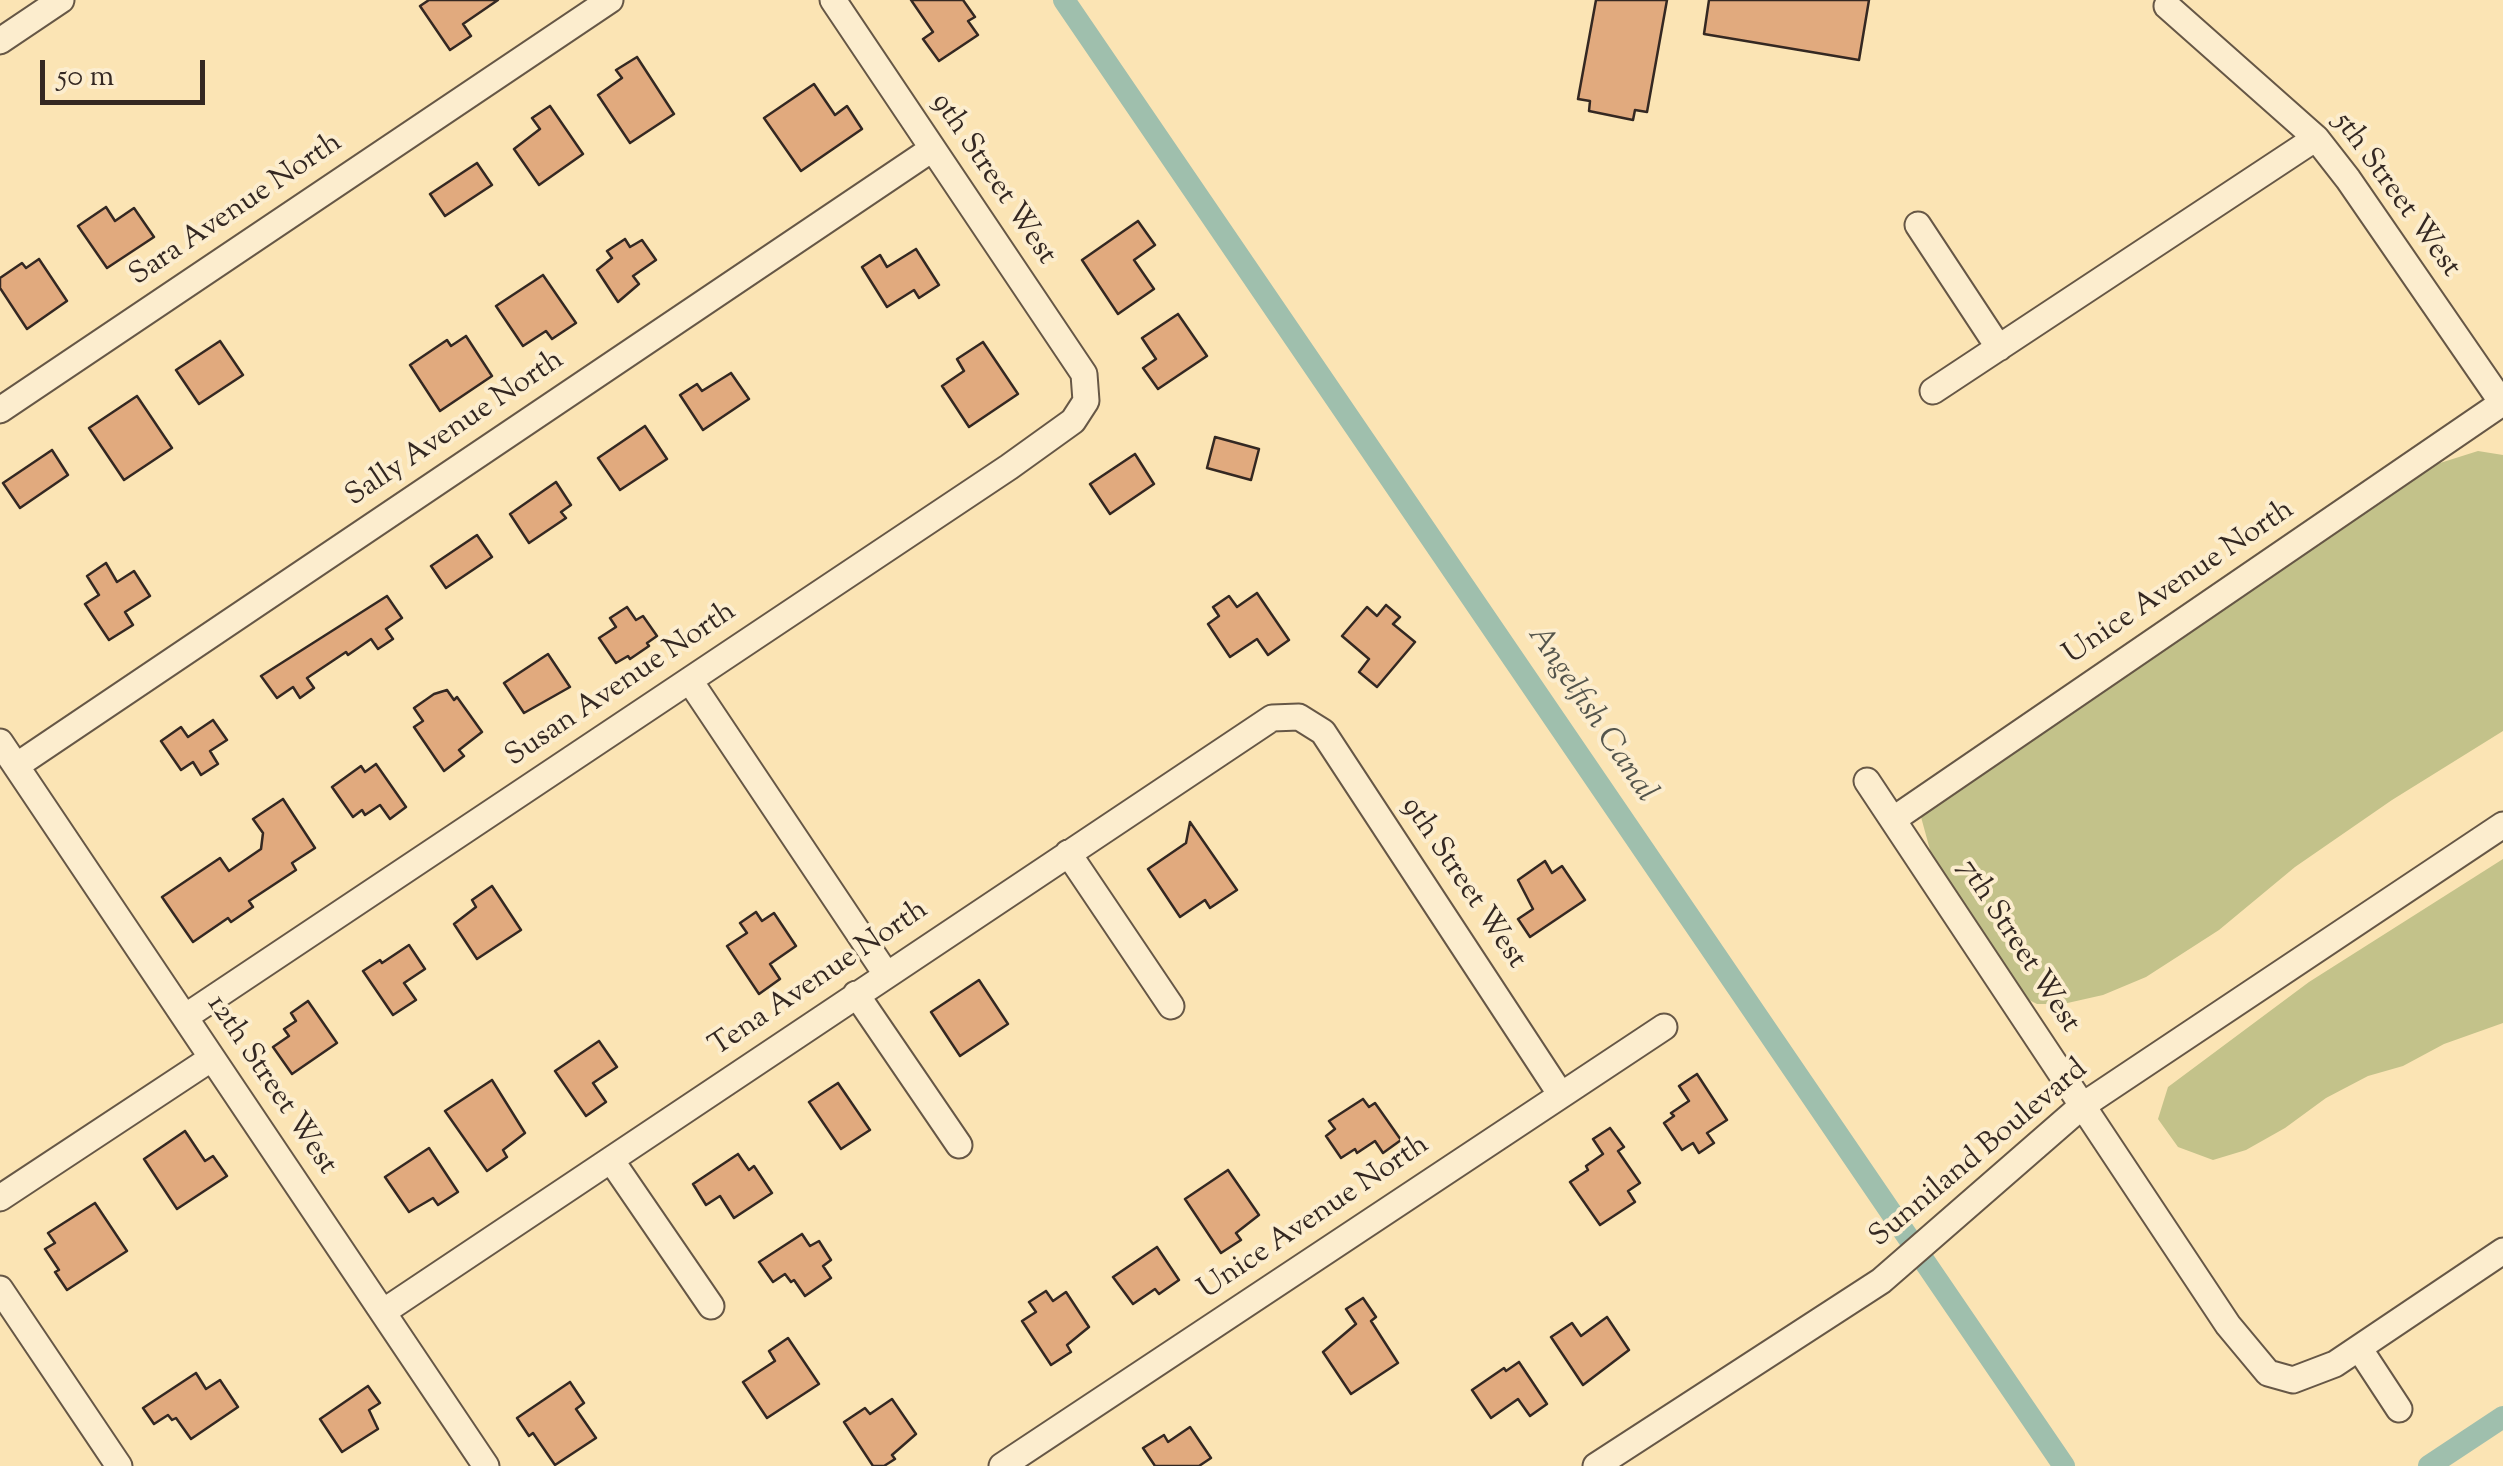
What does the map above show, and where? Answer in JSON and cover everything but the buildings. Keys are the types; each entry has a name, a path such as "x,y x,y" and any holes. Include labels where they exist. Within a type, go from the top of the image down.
{"street":[{"path":"0,41 62,0"},
{"name":"Sara Avenue North","path":"0,410 610,0"},
{"name":"9th Street West","path":"833,0 1084,374 1086,401"},
{"name":"5th Street West","path":"2167,6 2316,138 2502,403"},
{"path":"1934,391 2316,138"},
{"name":"Sally Avenue North","path":"16,766 932,148"},
{"path":"1918,225 1998,348"},
{"name":"Susan Avenue North","path":"185,1017 1025,455 1072,421 1086,401"},
{"name":"Unice Avenue North","path":"1894,820 2502,403"},
{"path":"690,681 886,974"},
{"name":"Tena Avenue North","path":"382,1312 1272,718 1299,718"},
{"name":"9th Street West","path":"1299,718 1322,732 1561,1095"},
{"name":"12th Street West","path":"0,742 486,1466"},
{"name":"7th Street West","path":"1868,781 2228,1326 2268,1373 2293,1380 2335,1364 2359,1348"},
{"name":"Sunniland Boulevard","path":"1596,1466 1880,1281 2082,1106 2503,824"},
{"path":"1068,853 1171,1006"},
{"path":"856,994 959,1145"},
{"name":"Unice Avenue North","path":"1002,1466 1664,1028"},
{"path":"0,1198 212,1058"},
{"path":"611,1160 711,1306"},
{"path":"2398,1410 2359,1348 2503,1252"},
{"path":"0,1289 119,1466"}],"shaded area":[{"path":"2478,451 2503,455 2503,731 2392,800 2295,867 2219,930 2146,977 2103,995 2063,1004 2037,1004 2015,993 1941,890 1921,817 1956,787 2421,469"},
{"path":"2503,859 2503,1023 2444,1044 2403,1066 2368,1076 2246,1150 2213,1160 2178,1147 2158,1119 2168,1087 2309,982"}],"waterway":[{"name":"Angelfish Canal","path":"1064,0 2064,1466"},
{"path":"2429,1466 2503,1417"}]}
